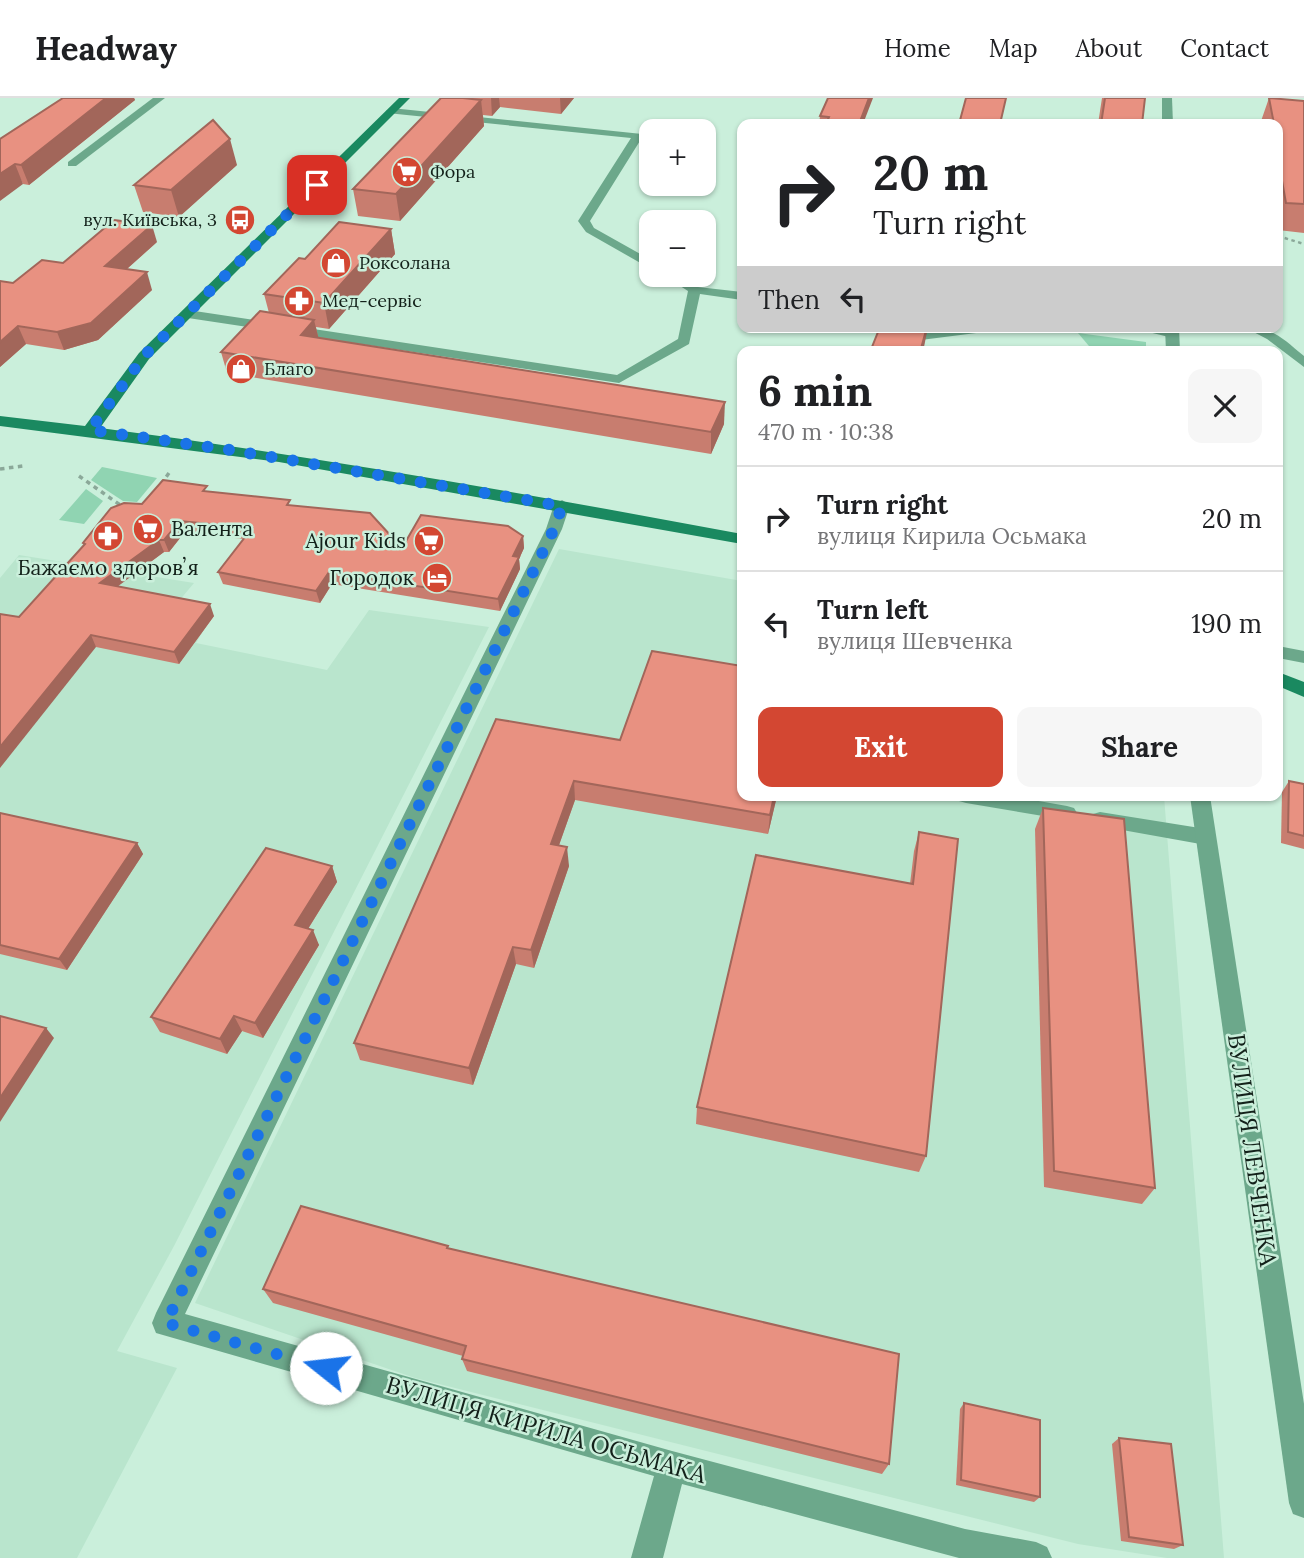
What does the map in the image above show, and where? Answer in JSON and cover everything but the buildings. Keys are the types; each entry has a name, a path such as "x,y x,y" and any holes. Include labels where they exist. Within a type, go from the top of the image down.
{"main road":[{"path":"90,430 144,356 405,98"},
{"path":"0,421 90,430 224,449 737,537"},
{"path":"1283,680 1304,690"}],"street":[{"path":"72,164 160,98"},
{"path":"1167,98 1168,119"},
{"name":"ВУЛИЦЯ КИРИЛА ОСЬМАКА","path":"562,506 554,529 166,1323 965,1551 1035,1558"},
{"path":"1283,653 1304,657"},
{"name":"ВУЛИЦЯ ЛЕВЧЕНКА","path":"1201,801 1304,1503"},
{"path":"647,1558 672,1466"}],"lane":[{"path":"391,111 638,136 584,221 590,230 639,258"},
{"path":"690,287 737,295"},
{"path":"188,314 618,379 684,341 695,290"},
{"path":"885,333 897,339 944,333"},
{"path":"1265,333 1304,363"},
{"path":"995,801 1206,837"}],"path":[{"path":"1283,238 1304,244"},
{"path":"0,469 23,466"},
{"path":"157,489 169,473"},
{"path":"79,477 119,507 130,508"}],"shaded area":[{"path":"1078,333 1146,342 1146,346 1089,346"},
{"path":"102,467 157,478 137,502 123,501 91,480"},
{"path":"86,489 103,501 84,524 59,520"},
{"path":"559,549 737,580 737,801 1164,801 1224,1558 1167,1558 1078,1544 415,1378 195,1303"},
{"path":"19,555 194,583 168,614 207,625 196,643 327,670 369,610 489,627 174,1246 117,1351 177,1368 77,1558 0,1558 0,578"}],"place":[{"name":"Фора","path":"407,172"},
{"name":"вул. Київська, 3","path":"240,220"},
{"name":"Роксолана","path":"336,263"},
{"name":"Мед-сервіс","path":"299,301"},
{"name":"Благо","path":"241,369"},
{"name":"Валента","path":"148,529"},
{"name":"Бажаємо здоровʼя","path":"108,536"},
{"name":"Ajour Kids","path":"429,541"},
{"name":"Городок","path":"437,578"}],"route":[{"path":"317,185 144,356 90,430 224,449 562,506 554,529 166,1323 326,1368"}]}
